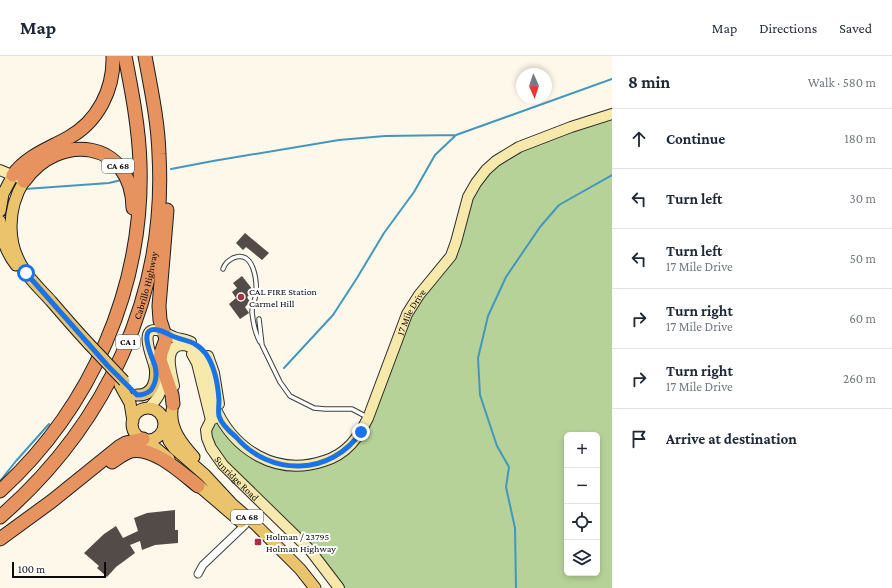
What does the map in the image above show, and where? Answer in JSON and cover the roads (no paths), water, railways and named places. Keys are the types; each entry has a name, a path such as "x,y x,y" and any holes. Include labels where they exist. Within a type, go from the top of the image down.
{"highway":[{"path":"12,178 29,159 72,136 82,129 93,117 104,101 109,87 112,74 113,56"},
{"name":"Cabrillo Highway","path":"0,491 43,447 64,420 95,367 109,336 123,298 135,245 138,217 140,163 137,123 125,56"},
{"name":"Cabrillo Highway","path":"0,517 40,480 75,438 104,392 128,343 145,291 156,237 160,182 157,127 144,56"},
{"path":"157,127 164,154 167,186 166,226 159,306 160,320 165,333 166,341 160,360 172,395 173,407"},
{"name":"CA 68","path":"12,178 32,171 53,155 68,150 90,150 113,160 126,176 132,193 130,272"},
{"path":"0,539 52,501 119,447 126,443 144,439"},
{"path":"52,501 119,457 128,452 135,451 144,452 161,459 198,486"}],"main road":[{"name":"17 Mile Drive","path":"215,418 256,455 275,463 296,467 317,464 339,454 354,442 368,418 407,314 419,296 451,256 468,197 486,170 500,158 519,147 571,127 612,114"},
{"path":"0,170 12,178"},
{"name":"CA 68","path":"0,208 5,189 12,178"},
{"name":"CA 68","path":"12,178 14,201 11,225 12,238 16,253 28,276"},
{"name":"CA 68","path":"0,221 2,236 7,251 15,264 28,276 122,383 137,395 149,408 153,408 160,413 163,417 164,426 173,446 214,485 230,503 257,526 305,573 315,588"},
{"path":"132,422 137,412 142,409 149,408 159,396 161,389 159,378 147,345 147,335 154,330 159,330 196,344 209,358 217,384 215,418"},
{"path":"214,485 204,468 179,438 173,424 174,392 169,359 171,352 180,350 188,352 192,354 196,360 215,418"},
{"path":"137,395 145,394 152,388 155,380 155,366"},
{"name":"CA 68","path":"122,383 130,403 132,422 135,432 166,455 198,486 245,525 279,549"},
{"path":"144,439 157,437 163,431 173,407"},
{"name":"Sunridge Road","path":"215,418 206,430 207,438 223,465 310,550 339,588"}],"street":[{"path":"198,574 206,562 245,525"}],"lane":[{"path":"223,269 227,261 237,257 250,260 256,280 256,295 252,311 257,336 280,382 290,396 314,408 352,409 368,418"},
{"path":"259,319 262,345"}],"waterway":[{"path":"171,169 339,140 385,136 456,135 612,79"},
{"path":"284,368 333,315 384,233 414,192 435,155 455,136"},
{"path":"516,588 515,528 506,487 509,467 497,446 480,395 478,358 488,316 506,277 540,227 559,205 612,175"},
{"path":"25,189 109,183 121,180"},
{"path":"0,481 49,424"}],"place":[{"name":"CAL FIRE Station Carmel Hill","path":"241,297"},
{"name":"Holman / 23795 Holman Highway","path":"258,542"}]}
